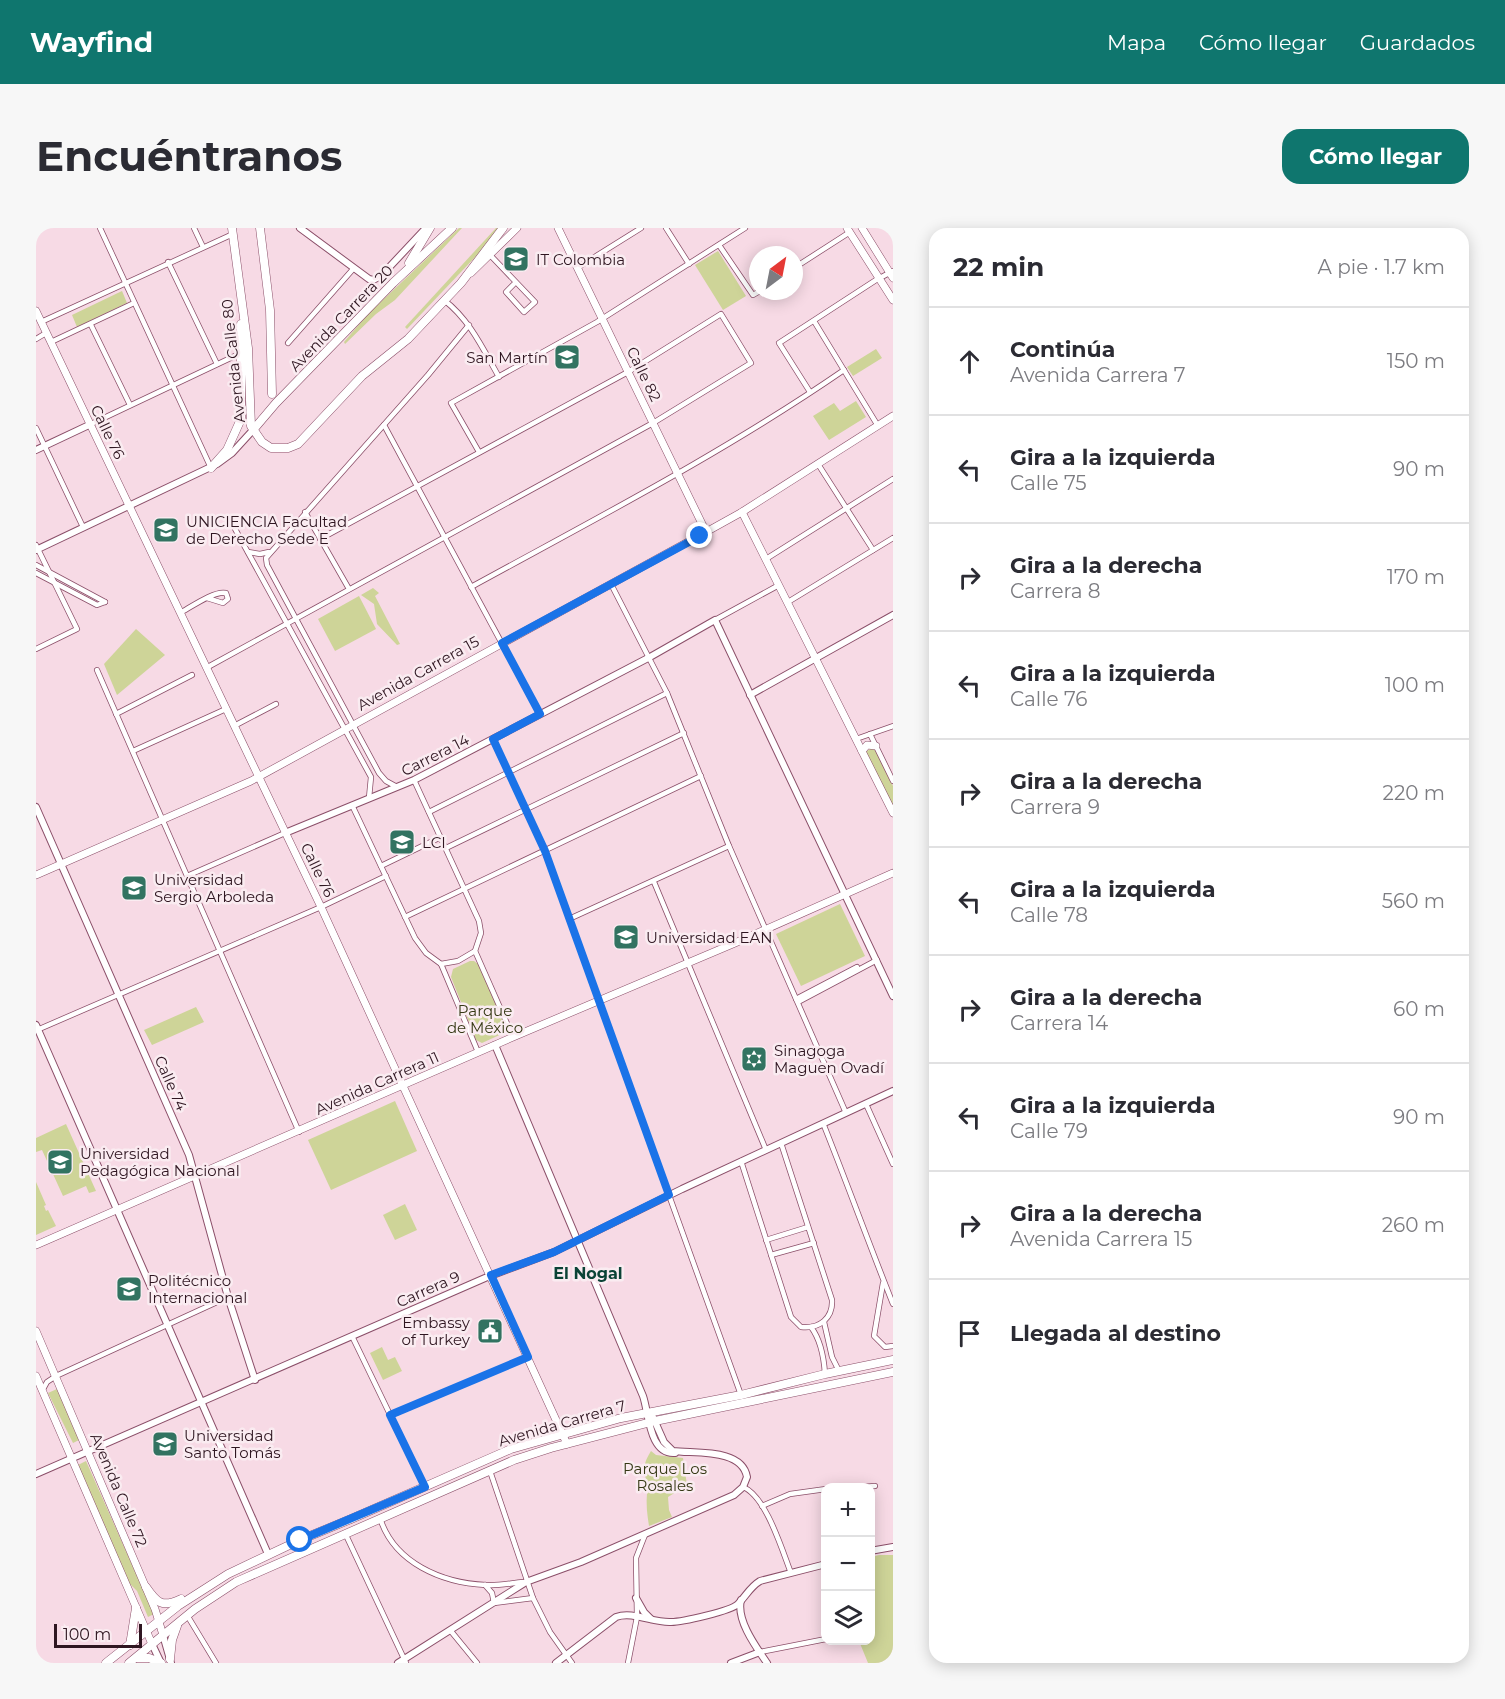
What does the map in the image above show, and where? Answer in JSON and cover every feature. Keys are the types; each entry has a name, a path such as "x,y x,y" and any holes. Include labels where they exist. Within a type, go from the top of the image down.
{"main road":[{"path":"402,274 428,228"},
{"name":"Avenida Carrera 20","path":"253,430 292,386 402,274 452,228"},
{"path":"461,283 503,228"},
{"path":"444,300 517,228"},
{"name":"Calle 82","path":"558,228 706,532"},
{"path":"862,228 892,274"},
{"path":"848,230 893,300"},
{"name":"Avenida Calle 80","path":"232,231 248,348 249,412 253,430 262,442 271,448 288,448 298,444 362,376 408,339 444,300"},
{"path":"262,231 270,310 272,394"},
{"path":"211,468 227,450 241,419 239,354 242,311"},
{"name":"Calle 76","path":"36,312 321,907 567,1444"},
{"name":"Avenida Carrera 15","path":"36,875 258,777 742,512 892,418"},
{"path":"742,512 893,813"},
{"path":"862,751 867,744 876,746"},
{"name":"Avenida Carrera 11","path":"36,1245 893,873"},
{"name":"Avenida Calle 72","path":"36,1331 146,1587 163,1635"},
{"name":"Avenida Carrera 7","path":"106,1663 196,1593 268,1554 511,1449 648,1412 741,1395 893,1360"},
{"name":"Avenida Carrera 7","path":"129,1663 187,1615 244,1578 490,1470 537,1452 651,1422 893,1372"},
{"name":"Avenida Calle 72","path":"36,1376 152,1644"},
{"path":"146,1587 162,1604 174,1603 196,1593"},
{"path":"130,1645 136,1608"},
{"path":"171,1661 172,1640 178,1622"},
{"path":"137,1658 149,1658 161,1663"}],"street":[{"path":"100,228 211,468"},
{"path":"194,228 203,247"},
{"path":"300,228 369,279 378,279 428,228"},
{"path":"577,268 640,228"},
{"path":"666,228 689,264"},
{"path":"479,452 451,403 602,319 745,228"},
{"path":"803,262 848,230"},
{"path":"41,322 203,247 232,231"},
{"path":"719,244 749,289"},
{"path":"491,256 516,282 535,302 524,312 506,292 516,282"},
{"path":"168,262 217,364"},
{"path":"288,343 354,268"},
{"path":"810,392 779,343 879,278 892,274"},
{"path":"444,300 469,325 499,376"},
{"path":"51,342 134,303"},
{"path":"206,668 653,423 751,363 721,314 628,372 320,538"},
{"path":"814,321 878,426"},
{"path":"91,325 130,405"},
{"path":"397,787 386,781 379,773 267,565 266,558 429,375 469,325"},
{"path":"36,339 46,333"},
{"path":"36,450 239,354"},
{"path":"471,587 678,474 844,370"},
{"path":"384,425 540,714"},
{"path":"36,428 83,527"},
{"path":"36,649 77,629 37,548 211,468 228,457 253,430"},
{"path":"818,464 873,550"},
{"path":"766,559 893,479"},
{"path":"305,512 348,589"},
{"path":"234,527 371,777 369,798"},
{"path":"788,602 893,538"},
{"path":"249,552 260,554 269,552"},
{"path":"36,565 105,602 97,605 36,573"},
{"path":"611,584 667,693 729,846 846,1113"},
{"name":"Carrera 14","path":"187,876 414,780 650,657 779,585"},
{"path":"180,613 207,598"},
{"path":"750,695 893,615"},
{"path":"716,620 893,996"},
{"path":"97,670 299,1132"},
{"path":"116,714 192,675"},
{"path":"429,812 667,693"},
{"path":"234,726 276,704"},
{"path":"133,751 226,709"},
{"path":"856,739 893,726"},
{"path":"446,848 684,733"},
{"path":"870,734 893,781"},
{"path":"493,739 545,851 741,1395"},
{"path":"405,917 701,776"},
{"path":"414,780 481,925 480,939 475,951 458,961 441,964"},
{"path":"352,805 415,938 426,953 441,964 478,1052"},
{"name":"Calle 74","path":"36,807 189,1155 228,1297 255,1380"},
{"path":"381,866 441,837"},
{"path":"568,920 729,846"},
{"path":"268,1554 37,1028 321,907 386,876"},
{"path":"654,882 766,1150"},
{"path":"475,951 513,1037"},
{"path":"797,1000 876,959"},
{"path":"345,1533 402,1662 526,1582 581,1562 734,1496 743,1487 747,1477 744,1468 735,1459 682,1452 672,1454 663,1450 656,1442 648,1412 495,1045"},
{"name":"Carrera 9","path":"36,1474 491,1275 541,1257 893,1091"},
{"path":"866,1104 893,1164"},
{"path":"824,1123 867,1242 893,1304"},
{"path":"741,1161 791,1317 798,1326 811,1327 824,1322 832,1309 832,1300 781,1143"},
{"path":"766,1240 808,1227"},
{"path":"771,1255 814,1243"},
{"path":"884,1280 874,1336 885,1347 893,1346"},
{"path":"42,1390 56,1376 228,1297"},
{"path":"824,1322 832,1357 839,1371"},
{"path":"811,1327 818,1340 825,1374"},
{"path":"352,1336 425,1487"},
{"path":"390,1415 528,1357"},
{"path":"490,1470 532,1598 550,1632 572,1663"},
{"path":"743,1487 754,1493 762,1506 791,1573"},
{"path":"762,1506 790,1494 821,1490"},
{"path":"380,1518 393,1545 421,1567 444,1578 485,1585 526,1582"},
{"path":"628,1663 636,1617 636,1558 645,1535"},
{"path":"875,1550 893,1547"},
{"path":"556,1663 616,1617 624,1615 654,1621 680,1621 731,1608 760,1581 821,1565"},
{"path":"485,1585 492,1593 494,1603"},
{"path":"494,1603 532,1598"},
{"path":"636,1598 644,1612 654,1621"},
{"path":"741,1600 740,1613 767,1663"},
{"path":"731,1608 740,1613"},
{"path":"187,1615 216,1663"},
{"path":"450,1630 477,1663"},
{"name":"Avenida Calle 72","path":"163,1635 171,1661"},
{"path":"731,1663 760,1652 821,1640"},
{"name":"Avenida Calle 72","path":"152,1644 161,1663"}],"green space":[{"path":"459,228 462,228 395,300 376,314 345,344 344,342 368,314"},
{"path":"498,228 479,253 407,329 405,327"},
{"path":"718,251 746,296 723,310 695,265"},
{"path":"122,291 127,303 77,327 72,315"},
{"path":"876,349 882,358 853,376 847,367"},
{"path":"856,401 866,417 829,440 813,416 834,403 840,411"},
{"path":"373,588 379,593 375,596 400,644 397,645 377,624 374,604 361,595"},
{"path":"359,596 376,629 335,651 318,619"},
{"path":"136,629 165,655 117,695 104,664"},
{"path":"874,747 893,786 893,808 865,752"},
{"path":"840,904 865,956 801,986 776,934"},
{"name":"Parque de México","path":"470,961 478,964 507,1028 504,1033 482,1043 476,1040 451,977 453,969"},
{"path":"196,1007 204,1022 152,1045 144,1030"},
{"path":"395,1101 417,1151 331,1190 308,1140"},
{"path":"66,1124 96,1191 89,1193 86,1186 63,1196 42,1150 36,1152 36,1138"},
{"path":"36,1182 46,1205 44,1206 46,1211 48,1210 56,1226 36,1235"},
{"path":"405,1204 417,1230 395,1240 383,1215"},
{"path":"382,1347 388,1360 395,1357 402,1371 383,1380 370,1353"},
{"path":"57,1389 79,1440 73,1443 48,1393"},
{"name":"Parque Los Rosales","path":"651,1451 656,1455 683,1458 687,1485 668,1497 672,1517 649,1526 644,1468"},
{"path":"86,1461 154,1614 148,1617 137,1591 129,1583 78,1465"},
{"path":"893,1555 893,1663 868,1663 861,1645 875,1645 875,1556"}],"place":[{"name":"IT Colombia","path":"516,259"},
{"name":"San Martín","path":"567,357"},
{"name":"UNICIENCIA Facultad de Derecho Sede E","path":"166,530"},
{"name":"LCI","path":"402,842"},
{"name":"Universidad Sergio Arboleda","path":"134,888"},
{"name":"Universidad EAN","path":"626,937"},
{"name":"Sinagoga Maguen Ovadí","path":"754,1059"},
{"name":"Universidad Pedagógica Nacional","path":"60,1162"},
{"name":"Politécnico Internacional","path":"129,1289"},
{"name":"Embassy of Turkey","path":"490,1331"},
{"name":"Universidad Santo Tomás","path":"165,1444"}],"district":[{"name":"El Nogal","path":"588,1273"}],"route":[{"path":"300,1540 425,1487 390,1415 528,1357 491,1275 554,1252 669,1195 545,851 493,739 540,714 502,643 700,536"}]}
